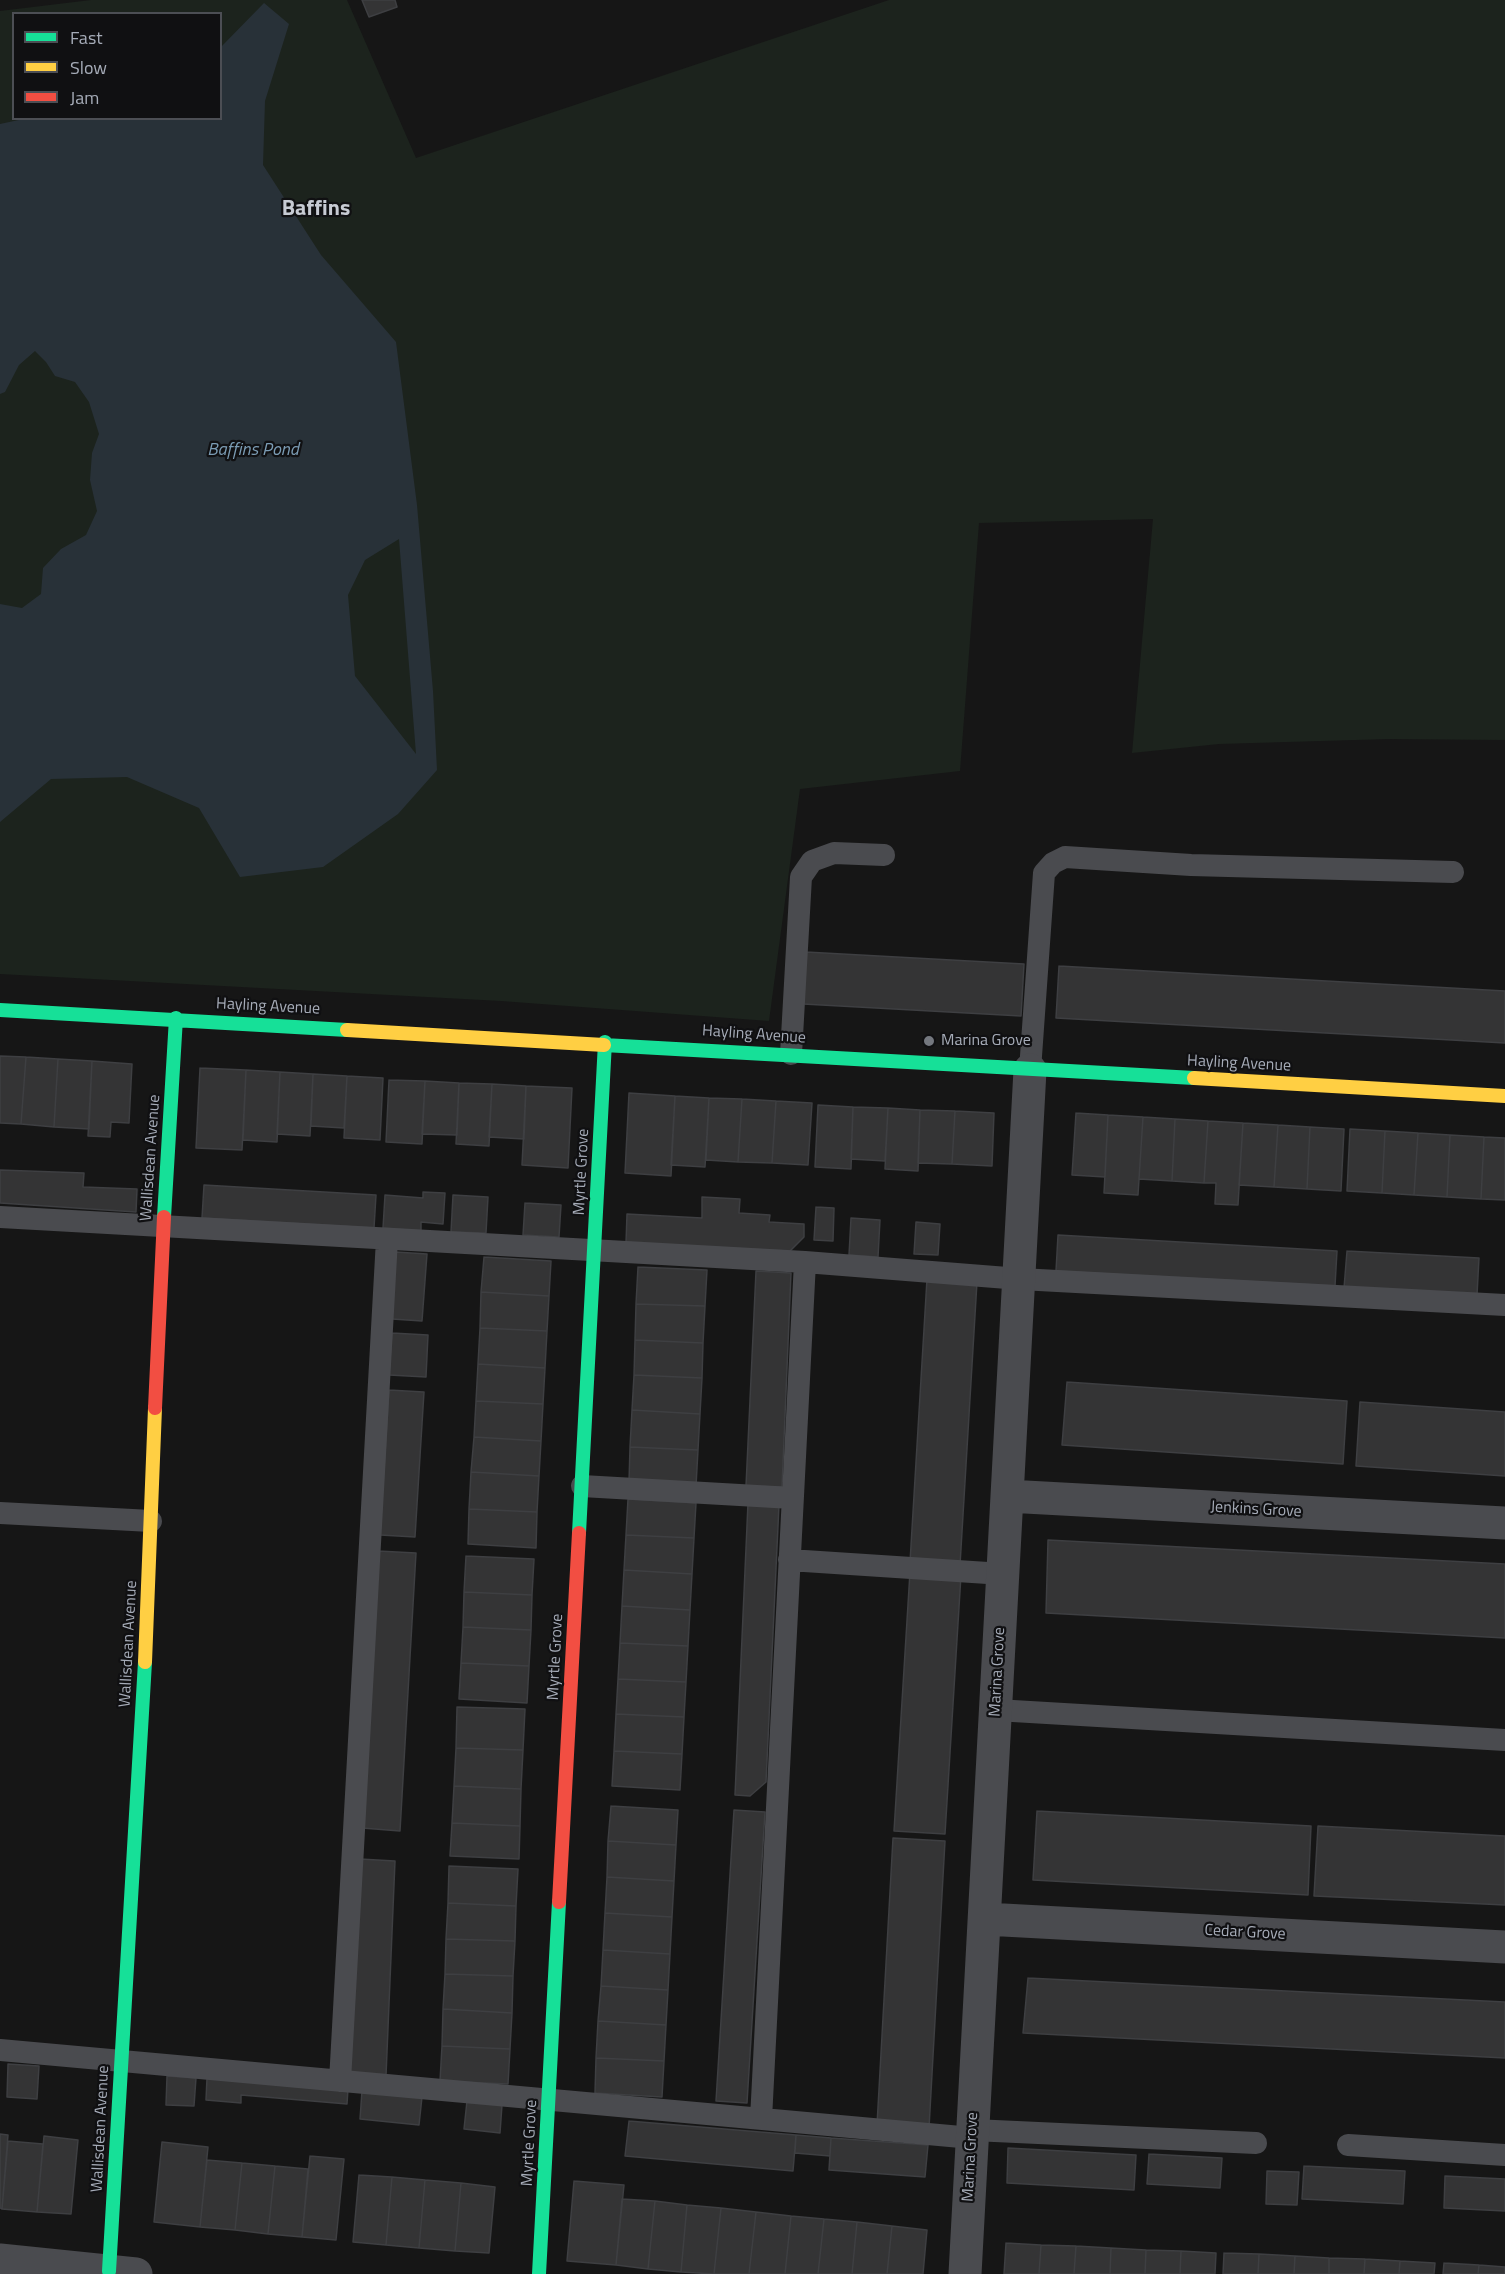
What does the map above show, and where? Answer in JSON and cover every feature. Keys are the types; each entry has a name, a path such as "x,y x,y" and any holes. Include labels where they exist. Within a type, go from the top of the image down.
{"street":[{"name":"Hayling Avenue","path":"0,1010 605,1042 1030,1070 1505,1096"},
{"name":"Wallisdean Avenue","path":"123,2273 122,2062 140,1775 163,1226 176,1018"},
{"name":"Myrtle Grove","path":"539,2274 605,1042"},
{"name":"Marina Grove","path":"965,2274 1030,1070"},
{"name":"Jenkins Grove","path":"1007,1496 1505,1523"},
{"name":"Cedar Grove","path":"985,1919 1505,1947"},
{"path":"0,2260 123,2273"}],"lane":[{"path":"791,1054 801,877 812,861 834,853 884,855"},
{"path":"1030,1070 1044,873 1053,863 1065,857 1191,865 1453,872"},
{"path":"0,1217 806,1262 1020,1279 1505,1305"},
{"path":"340,2081 387,1239"},
{"path":"761,2119 806,1262"},
{"path":"582,1486 792,1497"},
{"path":"0,1513 151,1521"},
{"path":"789,1560 1003,1574"},
{"path":"996,1710 1505,1740"},
{"path":"0,2050 761,2119 972,2134 1256,2143"},
{"path":"1348,2145 1505,2155"}],"shaded area":[{"path":"91,0 347,0 416,158 889,0 1505,0 1505,740 1389,739 1219,744 1132,753 1153,519 979,523 960,771 800,789 769,1021 501,1001 0,974 0,11"}],"water":[{"name":"Baffins Pond","path":"264,3 289,24 265,101 263,165 321,255 396,342 417,505 433,691 437,770 398,814 323,867 240,877 199,808 127,777 51,779 0,822 0,604 22,608 41,594 43,568 61,549 86,535 97,511 90,480 92,453 99,434 89,402 75,382 55,376 35,351 19,365 5,392 0,394 0,124 19,120 222,120 222,46","holes":["399,539 416,754 355,676 348,595 365,560"]}],"building":[{"path":"362,0 395,0 397,7 369,17"},
{"path":"806,952 1024,964 1021,1016 803,1004"},
{"path":"1059,966 1505,991 1505,1043 1056,1018"},
{"path":"0,1056 26,1057 21,1124 0,1123"},
{"path":"26,1057 58,1059 54,1127 21,1124"},
{"path":"58,1059 92,1061 89,1129 54,1127"},
{"path":"92,1061 132,1064 129,1123 111,1122 110,1137 88,1136"},
{"path":"200,1068 246,1070 242,1150 196,1148"},
{"path":"246,1070 280,1072 277,1142 243,1140"},
{"path":"280,1072 313,1074 310,1136 277,1134"},
{"path":"313,1074 347,1076 344,1128 311,1126"},
{"path":"347,1076 383,1078 380,1140 344,1138"},
{"path":"389,1080 425,1081 422,1144 386,1142"},
{"path":"425,1081 459,1083 457,1135 422,1134"},
{"path":"459,1083 492,1084 489,1146 456,1144"},
{"path":"492,1084 526,1086 524,1139 489,1137"},
{"path":"526,1086 572,1088 568,1168 522,1165"},
{"path":"629,1093 675,1096 671,1176 625,1173"},
{"path":"675,1096 709,1098 705,1167 671,1165"},
{"path":"709,1098 742,1099 738,1162 706,1160"},
{"path":"742,1099 776,1101 772,1163 738,1162"},
{"path":"776,1101 812,1103 808,1165 772,1163"},
{"path":"818,1105 853,1107 851,1169 815,1167"},
{"path":"853,1107 888,1108 885,1161 851,1159"},
{"path":"888,1108 920,1110 918,1171 885,1169"},
{"path":"920,1110 955,1111 952,1164 918,1163"},
{"path":"955,1111 994,1113 992,1166 952,1164"},
{"path":"1076,1113 1108,1115 1105,1177 1072,1175"},
{"path":"1108,1115 1143,1117 1138,1195 1104,1193"},
{"path":"1143,1117 1175,1119 1172,1181 1139,1179"},
{"path":"1175,1119 1208,1121 1204,1183 1172,1181"},
{"path":"1208,1121 1243,1123 1238,1205 1215,1204 1216,1183 1204,1183"},
{"path":"1243,1123 1278,1125 1274,1187 1239,1185"},
{"path":"1278,1125 1310,1127 1307,1189 1274,1187"},
{"path":"1310,1127 1344,1129 1341,1191 1307,1189"},
{"path":"1350,1129 1385,1131 1382,1193 1347,1191"},
{"path":"1385,1131 1418,1133 1414,1195 1382,1193"},
{"path":"1418,1133 1450,1135 1447,1197 1414,1195"},
{"path":"1450,1135 1484,1137 1481,1199 1447,1197"},
{"path":"1484,1137 1505,1138 1505,1200 1481,1199"},
{"path":"0,1170 84,1173 83,1187 137,1189 136,1212 0,1203"},
{"path":"204,1185 376,1195 374,1228 202,1218"},
{"path":"423,1192 445,1193 443,1224 421,1222 421,1231 383,1228 385,1195 423,1198"},
{"path":"453,1195 488,1197 486,1233 451,1232"},
{"path":"702,1197 740,1199 739,1213 770,1215 769,1222 804,1224 804,1237 790,1251 626,1243 627,1214 702,1218"},
{"path":"525,1203 561,1205 559,1237 523,1235"},
{"path":"816,1207 834,1208 833,1241 814,1240"},
{"path":"851,1218 880,1220 878,1257 849,1255"},
{"path":"916,1222 940,1224 938,1255 914,1254"},
{"path":"1058,1235 1337,1251 1335,1286 1056,1271"},
{"path":"1347,1251 1479,1258 1477,1295 1344,1288"},
{"path":"396,1252 427,1254 422,1321 392,1319"},
{"path":"484,1257 551,1261 549,1296 481,1292"},
{"path":"638,1267 707,1270 705,1306 636,1304"},
{"path":"756,1271 791,1273 782,1487 746,1486"},
{"path":"927,1279 977,1282 960,1565 910,1562"},
{"path":"481,1292 549,1296 547,1331 480,1328"},
{"path":"636,1304 705,1306 703,1343 635,1340"},
{"path":"480,1328 547,1331 545,1368 478,1364"},
{"path":"392,1333 428,1335 426,1377 389,1375"},
{"path":"635,1340 703,1343 702,1378 634,1375"},
{"path":"478,1364 545,1368 543,1404 476,1401"},
{"path":"634,1375 702,1378 700,1414 632,1410"},
{"path":"1067,1382 1347,1401 1343,1464 1062,1445"},
{"path":"389,1390 424,1392 415,1537 380,1535"},
{"path":"476,1401 543,1404 541,1441 474,1437"},
{"path":"1360,1402 1505,1412 1505,1476 1356,1466"},
{"path":"632,1410 700,1414 698,1450 630,1447"},
{"path":"474,1437 541,1441 539,1476 471,1472"},
{"path":"630,1447 698,1450 696,1486 629,1482"},
{"path":"471,1472 539,1476 537,1512 469,1509"},
{"path":"628,1499 696,1503 694,1538 626,1535"},
{"path":"748,1503 779,1505 766,1782 750,1796 735,1795"},
{"path":"469,1509 537,1512 536,1548 468,1544"},
{"path":"626,1535 694,1538 692,1574 624,1570"},
{"path":"1048,1540 1505,1564 1505,1638 1046,1613"},
{"path":"378,1551 416,1553 400,1831 362,1828"},
{"path":"466,1556 534,1559 532,1595 464,1592"},
{"path":"624,1570 692,1574 690,1610 622,1606"},
{"path":"910,1572 961,1575 945,1834 894,1831"},
{"path":"464,1592 532,1595 531,1630 463,1627"},
{"path":"622,1606 690,1610 688,1646 620,1643"},
{"path":"463,1627 531,1630 529,1666 461,1663"},
{"path":"620,1643 688,1646 686,1682 618,1679"},
{"path":"461,1663 529,1666 527,1703 459,1699"},
{"path":"618,1679 686,1682 684,1717 616,1714"},
{"path":"457,1707 525,1709 523,1750 456,1748"},
{"path":"616,1714 684,1717 682,1754 614,1751"},
{"path":"456,1748 523,1750 521,1789 454,1786"},
{"path":"614,1751 682,1754 680,1790 612,1786"},
{"path":"454,1786 521,1789 520,1826 452,1823"},
{"path":"611,1806 678,1810 676,1845 608,1841"},
{"path":"734,1810 765,1812 747,2103 716,2101"},
{"path":"1037,1811 1311,1826 1308,1895 1033,1880"},
{"path":"452,1823 520,1826 519,1859 450,1856"},
{"path":"1318,1826 1505,1836 1505,1905 1314,1896"},
{"path":"893,1838 945,1841 929,2128 877,2125"},
{"path":"608,1841 676,1845 674,1881 607,1877"},
{"path":"360,1859 395,1861 386,2076 350,2074"},
{"path":"449,1866 518,1869 516,1906 448,1903"},
{"path":"607,1877 674,1881 672,1917 605,1913"},
{"path":"448,1903 516,1906 515,1941 446,1939"},
{"path":"605,1913 672,1917 670,1954 603,1950"},
{"path":"446,1939 515,1941 513,1976 445,1974"},
{"path":"603,1950 670,1954 668,1990 601,1986"},
{"path":"445,1974 513,1976 512,2013 443,2009"},
{"path":"1028,1978 1505,2002 1505,2058 1023,2033"},
{"path":"601,1986 668,1990 666,2025 598,2021"},
{"path":"443,2009 512,2013 510,2049 442,2046"},
{"path":"598,2021 666,2025 664,2061 596,2058"},
{"path":"442,2046 510,2049 508,2084 440,2081"},
{"path":"596,2058 664,2061 662,2097 595,2093"},
{"path":"8,2064 39,2066 37,2099 7,2097"},
{"path":"167,2076 196,2078 194,2106 166,2105"},
{"path":"207,2078 348,2089 347,2104 241,2095 241,2103 206,2100"},
{"path":"362,2091 422,2097 419,2125 360,2119"},
{"path":"467,2101 502,2105 500,2133 464,2129"},
{"path":"629,2121 796,2135 793,2171 625,2156"},
{"path":"0,2134 8,2135 2,2209 0,2208"},
{"path":"796,2135 831,2138 830,2156 795,2153"},
{"path":"44,2136 78,2140 71,2214 37,2212"},
{"path":"831,2138 928,2145 925,2177 829,2170"},
{"path":"8,2141 43,2144 37,2212 2,2209"},
{"path":"162,2142 208,2147 200,2227 154,2222"},
{"path":"1008,2148 1136,2155 1134,2190 1007,2183"},
{"path":"1149,2154 1222,2158 1220,2188 1147,2184"},
{"path":"310,2156 344,2159 336,2240 302,2237"},
{"path":"207,2160 242,2163 235,2230 200,2227"},
{"path":"242,2163 275,2166 268,2234 235,2230"},
{"path":"275,2166 308,2169 302,2237 268,2234"},
{"path":"1304,2166 1405,2171 1403,2204 1302,2199"},
{"path":"1267,2171 1299,2172 1297,2205 1266,2204"},
{"path":"359,2175 392,2177 386,2245 353,2242"},
{"path":"1445,2176 1505,2179 1505,2211 1444,2208"},
{"path":"392,2177 425,2180 419,2248 386,2245"},
{"path":"425,2180 461,2183 455,2251 419,2248"},
{"path":"574,2181 624,2185 616,2265 567,2261"},
{"path":"461,2183 495,2187 489,2253 455,2251"},
{"path":"622,2199 655,2201 648,2269 616,2265"},
{"path":"655,2201 687,2205 681,2272 648,2269"},
{"path":"687,2205 721,2208 714,2274 681,2272"},
{"path":"721,2208 756,2212 749,2274 714,2274"},
{"path":"756,2212 791,2216 785,2274 749,2274"},
{"path":"791,2216 824,2219 818,2274 785,2274"},
{"path":"824,2219 857,2222 852,2274 818,2274"},
{"path":"857,2222 892,2226 887,2274 852,2274"},
{"path":"892,2226 927,2230 923,2274 887,2274"},
{"path":"1006,2243 1041,2245 1039,2274 1004,2274"},
{"path":"1041,2245 1076,2246 1074,2274 1039,2274"},
{"path":"1076,2246 1111,2248 1110,2274 1074,2274"},
{"path":"1111,2248 1146,2250 1145,2274 1110,2274"},
{"path":"1146,2250 1181,2251 1180,2274 1145,2274"},
{"path":"1181,2251 1216,2253 1215,2274 1180,2274"},
{"path":"1224,2253 1259,2254 1258,2274 1223,2274"},
{"path":"1259,2254 1295,2256 1294,2274 1258,2274"},
{"path":"1295,2256 1329,2258 1329,2274 1294,2274"},
{"path":"1329,2258 1365,2259 1364,2274 1329,2274"},
{"path":"1365,2259 1400,2261 1399,2274 1364,2274"},
{"path":"1400,2261 1435,2263 1434,2274 1399,2274"},
{"path":"1444,2263 1479,2265 1478,2274 1443,2274"},
{"path":"1479,2265 1505,2267 1505,2274 1478,2274"}],"traffic: fast":[{"path":"0,1010 347,1030"},
{"path":"164,1217 176,1018"},
{"path":"579,1533 605,1042"},
{"path":"604,1045 1194,1078"},
{"path":"109,2271 145,1662"},
{"path":"539,2274 559,1902"}],"traffic: slow":[{"path":"347,1030 604,1045"},
{"path":"1194,1078 1505,1096"},
{"path":"145,1662 155,1408"}],"traffic: jam":[{"path":"155,1408 164,1217"},
{"path":"559,1902 579,1533"}],"place":[{"name":"Marina Grove","path":"929,1041"}],"district":[{"name":"Baffins","path":"316,210"}]}
